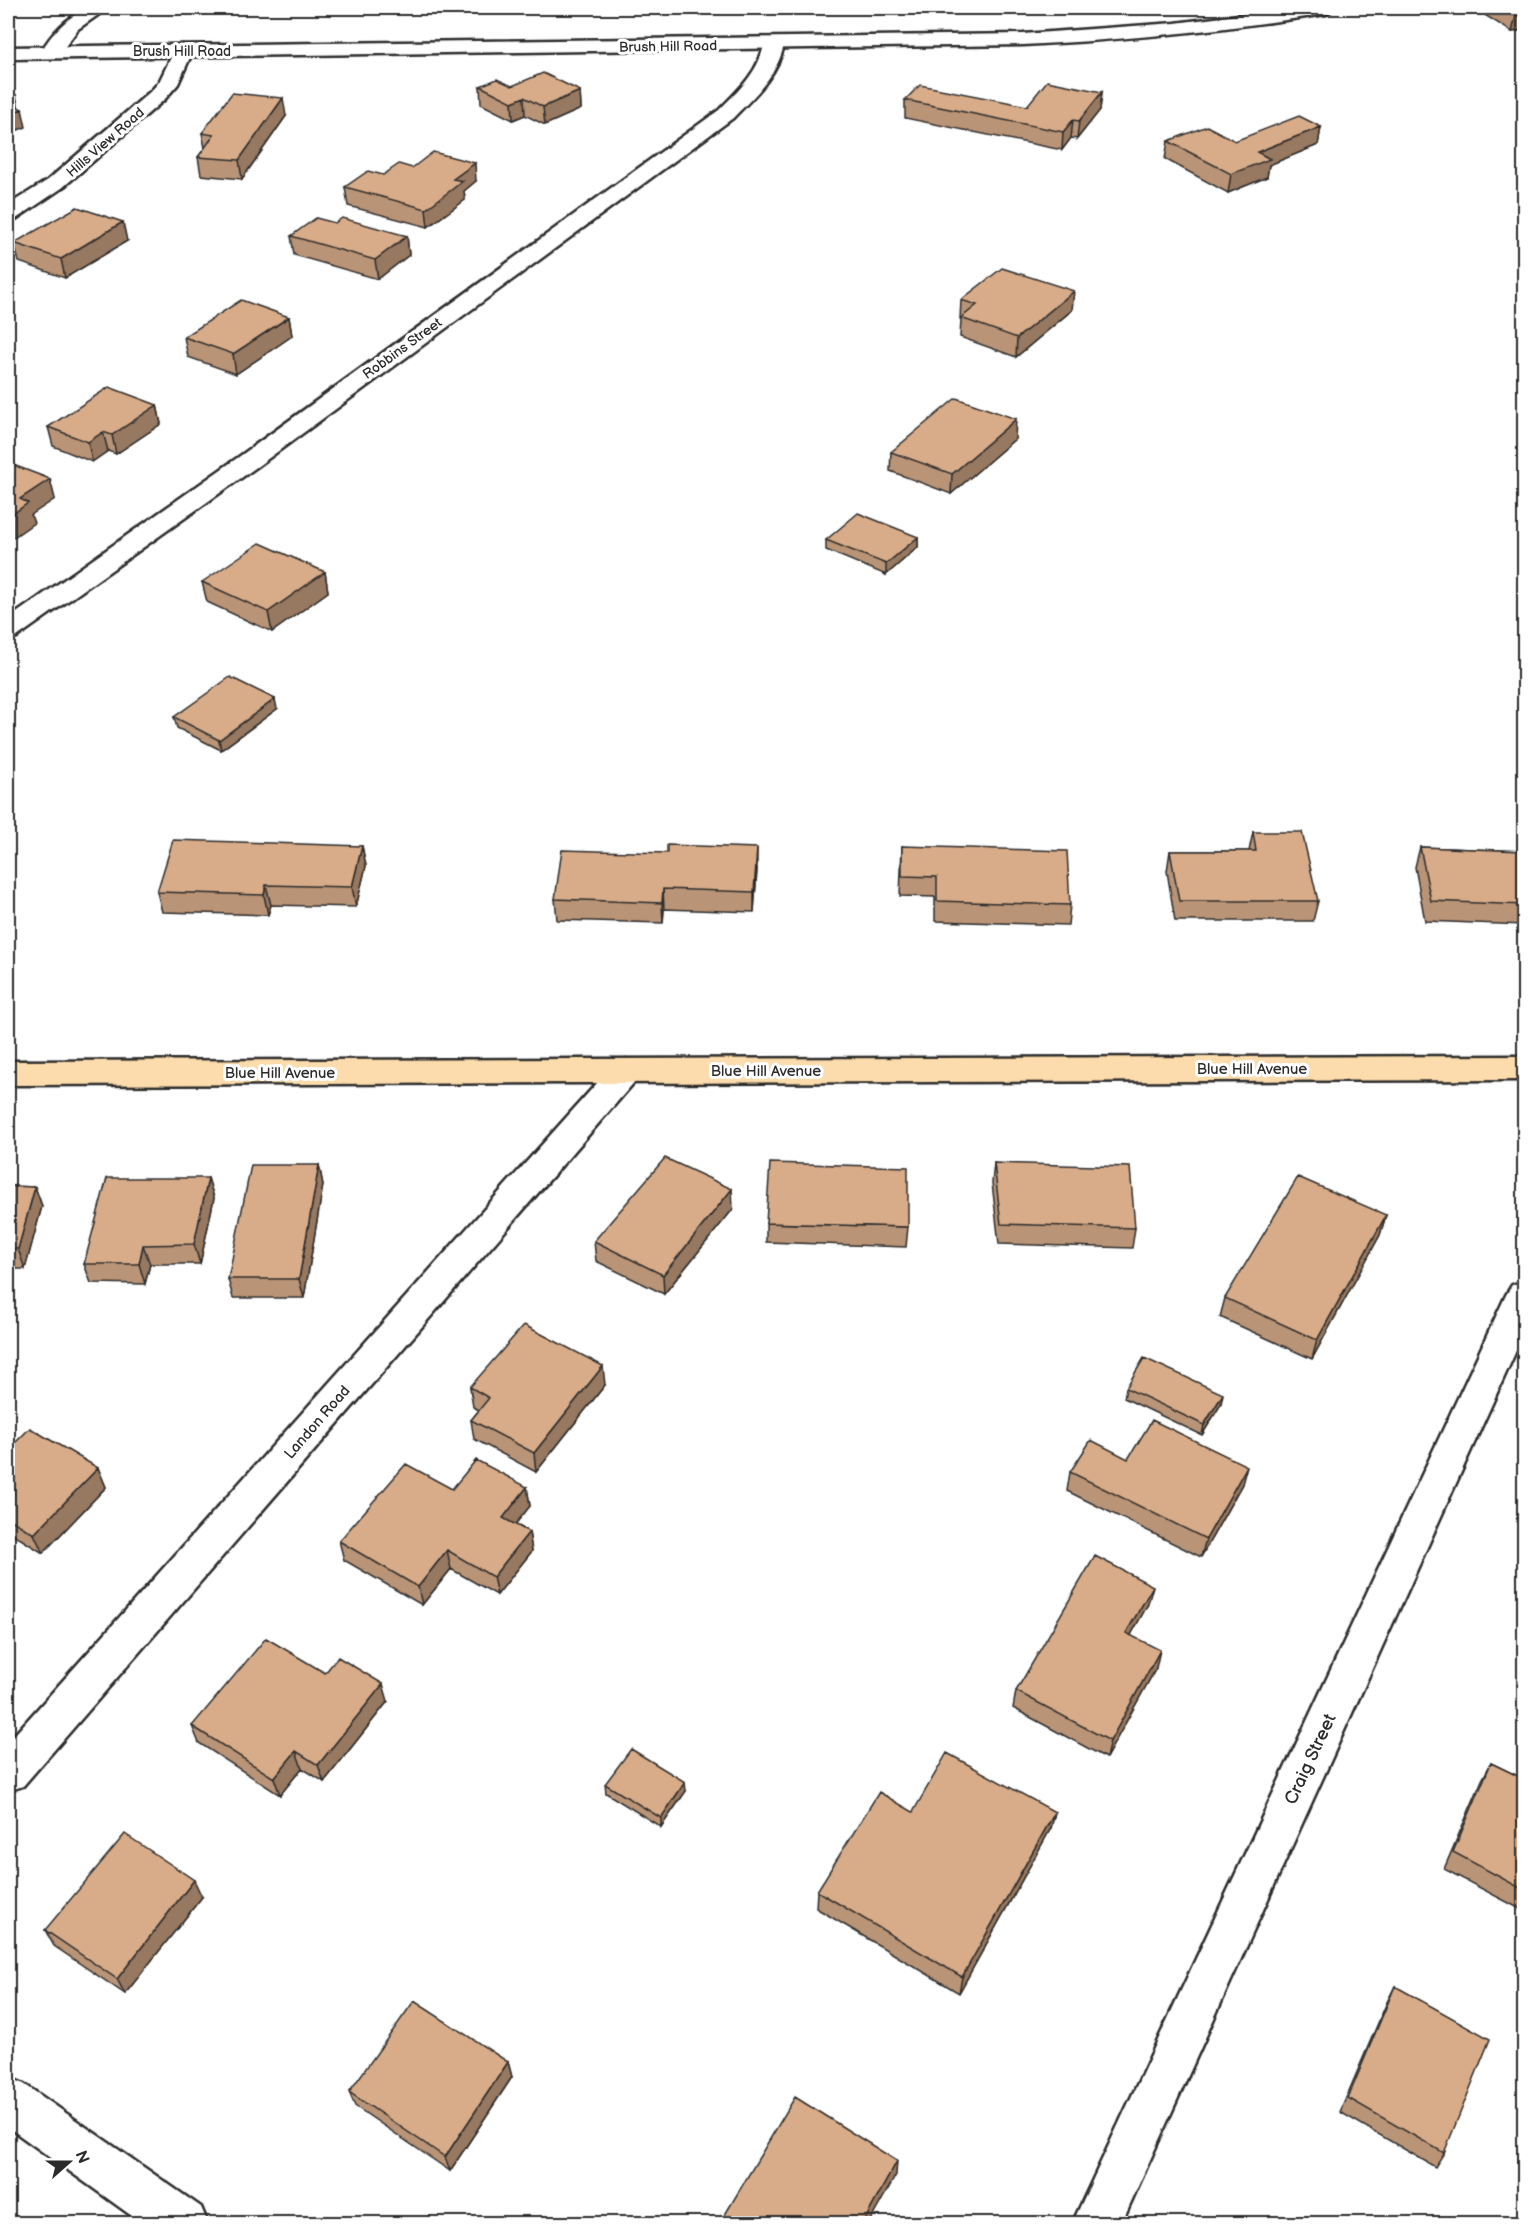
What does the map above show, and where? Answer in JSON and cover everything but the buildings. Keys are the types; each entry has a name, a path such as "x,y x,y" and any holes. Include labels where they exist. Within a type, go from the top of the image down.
{"highway":[{"name":"Blue Hill Avenue","path":"8,1073 1524,1068"}],"street":[{"path":"51,52 61,33 69,25 99,8"},
{"name":"Brush Hill Road","path":"8,53 871,44 1140,32 1230,23 1326,8"},
{"name":"Robbins Street","path":"8,631 249,461 726,114 757,82 772,58 774,45"},
{"name":"Hills View Road","path":"8,214 64,177 158,95 168,84 183,51"},
{"name":"Landon Road","path":"8,1772 626,1071"},
{"name":"Craig Street","path":"1096,2223 1524,1295"},
{"path":"8,2100 184,2223"}]}
